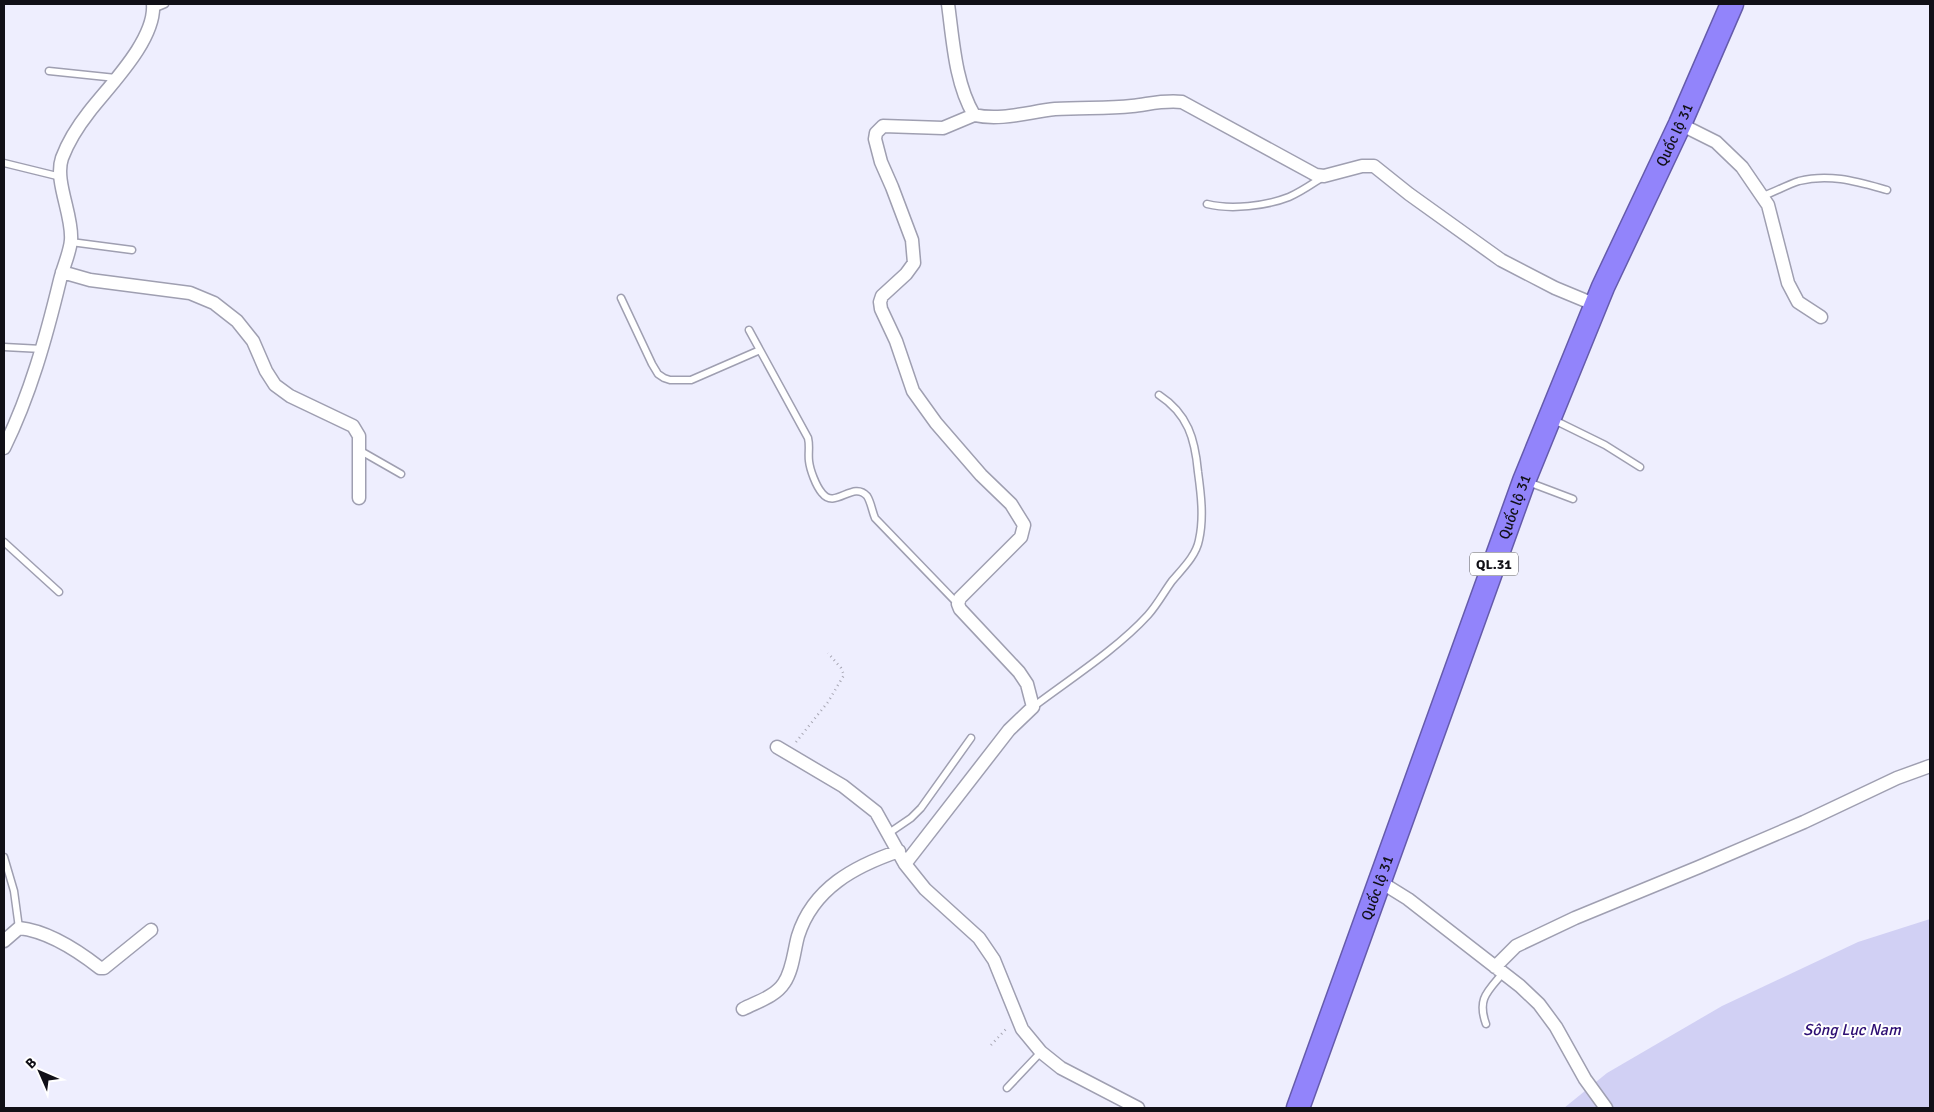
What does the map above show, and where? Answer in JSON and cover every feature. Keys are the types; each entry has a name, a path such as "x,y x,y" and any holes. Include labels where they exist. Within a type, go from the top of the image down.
{"highway":[{"name":"Quốc lộ 31","path":"1298,1108 1524,481 1596,305 1680,124 1727,17"}],"street":[{"path":"948,4 959,76 974,115"},
{"path":"4,448 26,399 71,242 71,226 61,177 61,160 69,143 88,114 126,68 145,35 153,7"},
{"path":"905,864 1009,730 1033,707 1028,684 1020,672 960,609 958,604 960,598 1021,536 1024,525 1011,504 981,474 936,423 913,391 896,341 881,309 880,302 882,296 910,269 914,262 912,240 881,162 875,139 876,133 883,126 943,128 974,115 985,117 1009,116 1055,109 1133,106 1166,100 1182,102 1310,173 1324,176 1362,166 1374,166 1408,194 1500,260 1555,288 1596,305"},
{"path":"1680,124 1716,142 1742,167 1768,204 1788,283 1798,302 1821,317"},
{"path":"62,272 90,280 190,293 214,303 237,321 253,341 266,371 275,385 290,396 353,426 359,436 359,498"},
{"path":"782,750 843,786 876,812 905,864 925,889 979,938 994,960 1022,1029 1041,1052 1061,1068 1138,1108"},
{"path":"1499,970 1516,946 1575,918 1707,864 1804,822 1897,778 1930,766"},
{"path":"742,1009 773,994 785,983 798,934 816,900 846,875 870,861 899,851"},
{"path":"1379,881 1408,899 1499,970 1539,1004 1556,1027 1585,1079 1606,1108"},
{"path":"4,941 18,928 32,930 54,939 100,968 104,968 151,930"}],"lane":[{"path":"153,7 165,4"},
{"path":"49,71 117,78"},
{"path":"4,163 61,177"},
{"path":"1208,204 1234,208 1277,201 1302,190 1324,176"},
{"path":"1763,196 1797,182 1817,178 1837,178 1887,190"},
{"path":"71,242 132,250"},
{"path":"621,298 652,364 658,374 664,378 670,380 691,380 760,350"},
{"path":"749,330 808,438 810,445 809,461 821,492 826,497 832,499 839,498 850,491 858,491 865,494 869,499 875,518 958,604"},
{"path":"4,347 42,348"},
{"path":"1033,707 1127,635 1144,619 1193,554 1199,542 1202,523 1200,492 1198,462 1192,436 1178,410 1159,395"},
{"path":"1549,418 1605,444 1640,467"},
{"path":"359,450 401,474"},
{"path":"1524,481 1573,499"},
{"path":"4,542 60,592"},
{"path":"889,833 922,808 972,738"},
{"path":"4,857 14,891 18,928"},
{"path":"1486,1024 1481,1012 1482,1003 1499,970"},
{"path":"1007,1088 1041,1052"}],"path":[{"path":"782,750 828,702 844,675 841,668 828,653"},
{"path":"991,1045 1005,1028 1010,1026 1022,1029"}],"water":[{"name":"Sông Lục Nam","path":"1930,919 1930,1108 1564,1108 1607,1073 1722,1006 1858,942"}]}
